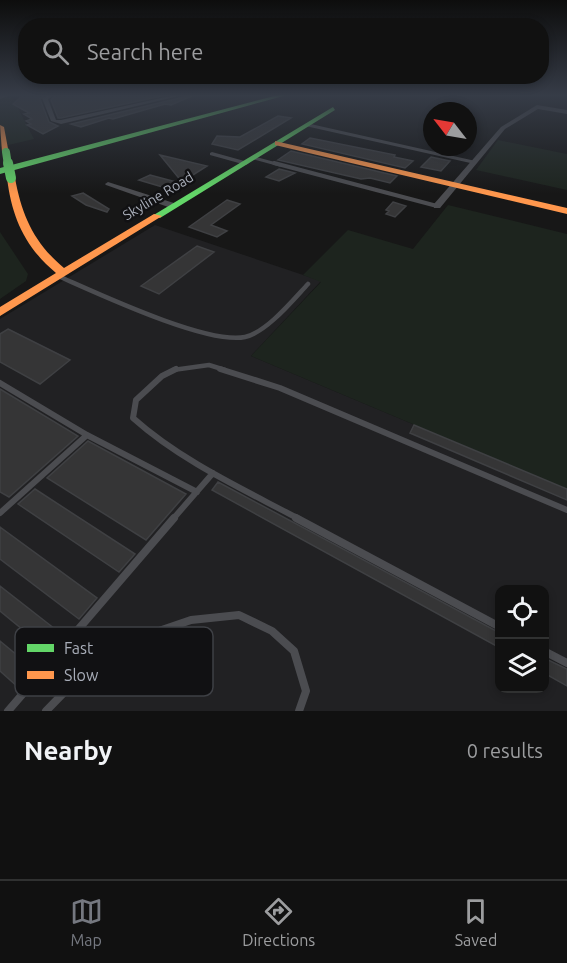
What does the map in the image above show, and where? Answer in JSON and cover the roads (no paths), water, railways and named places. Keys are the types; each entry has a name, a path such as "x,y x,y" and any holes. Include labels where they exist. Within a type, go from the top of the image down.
{"main road":[{"path":"0,128 5,175 24,235 60,275"},
{"path":"3,158 123,128"},
{"path":"5,175 166,128"},
{"name":"Skyline Road","path":"0,312 304,128"},
{"path":"278,143 567,211"}],"street":[{"path":"437,206 503,128"},
{"path":"212,154 250,161"},
{"path":"108,184 174,206"}],"lane":[{"path":"318,128 473,162"},
{"path":"250,161 437,206"},
{"path":"60,275 197,331 225,338 244,337 254,332 282,310 308,284"},
{"path":"495,624 213,473 153,436 133,418 136,400 162,376 177,368 209,365 280,388 567,510"},
{"path":"0,383 87,435 197,492"},
{"path":"0,513 87,435"},
{"path":"80,627 213,473"},
{"path":"0,501 8,506"},
{"path":"171,627 191,620 239,615 272,631 294,651 306,691 299,711"},
{"path":"549,654 567,663"},
{"path":"8,711 21,696"},
{"path":"46,711 61,696"}]}
